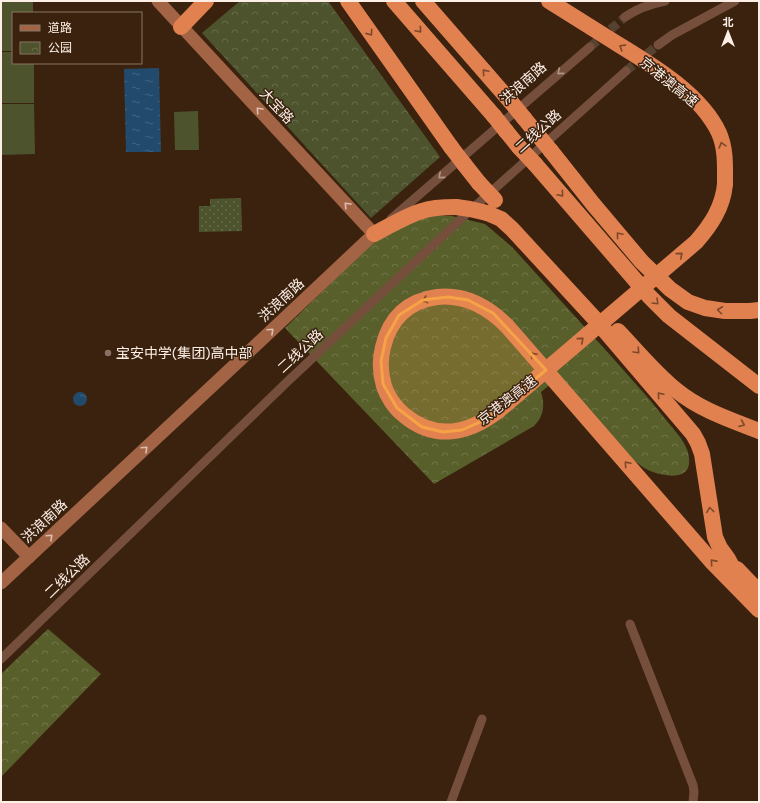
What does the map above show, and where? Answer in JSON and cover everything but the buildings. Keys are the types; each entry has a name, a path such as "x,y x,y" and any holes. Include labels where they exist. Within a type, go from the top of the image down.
{"highway":[{"path":"182,27 206,1"},
{"path":"348,1 451,147 479,183 491,207 595,320 693,434 702,454 705,468 715,537 720,548 756,601"},
{"path":"394,1 649,296 670,316 759,386"},
{"path":"423,1 511,102 642,262 670,289 688,302 705,308 725,311 759,310"},
{"name":"京港澳高速","path":"549,1 654,66 687,92 710,118 719,133 724,149 726,184 723,199 708,228 696,242 498,411 486,419 462,430 449,432 437,431 422,427 402,413 394,404 385,389 382,378 381,355 392,324 407,308 417,302 429,298 442,297 455,297 481,305 493,313 507,326 713,562 756,601"},
{"path":"374,234 410,215 433,208 456,207 470,209 491,207"},
{"path":"491,207 676,391 718,415 759,432"}],"main road":[{"name":"大宝路","path":"158,1 374,234"},
{"name":"洪浪南路","path":"1,583 374,234"},
{"path":"1,528 29,557"}],"street":[{"path":"625,17 642,7 665,1"},
{"path":"658,45 672,35 735,1"},
{"name":"洪浪南路","path":"374,234 590,47"},
{"name":"二线公路","path":"1,659 282,388 463,217 626,71"},
{"path":"630,624 693,785 693,802"},
{"path":"451,802 482,719"}],"highlighted area":[{"path":"448,297 468,300 493,313 546,370 487,419 462,430 443,432 422,427 397,408 383,384 381,361 386,338 399,315 423,300"}],"green space":[{"path":"1,1 33,1 33,12 12,12 12,51 1,51"},
{"path":"240,1 328,1 440,157 371,218 202,33"},
{"path":"1,52 12,52 12,64 34,64 34,103 1,103"},
{"path":"1,104 34,104 35,154 1,155"},
{"path":"198,111 199,150 175,150 174,112"},
{"path":"241,198 242,231 199,232 199,206 210,206 210,199"},
{"path":"426,215 452,216 485,224 512,247 611,356 680,437 688,453 689,464 687,470 678,475 672,476 653,472 641,466 630,457 557,379 541,392 543,410 540,418 534,426 434,484 285,328 379,236"},
{"path":"48,629 101,674 1,777 1,674"}],"water":[{"path":"159,68 161,152 126,152 124,69"},
{"path":"77,392 83,392 87,396 87,402 83,406 77,406 73,402 73,396"}],"tunnel":[{"path":"590,47 625,17"},
{"path":"626,71 658,45"}],"place":[{"name":"宝安中学(集团)高中部","path":"108,353"}]}
